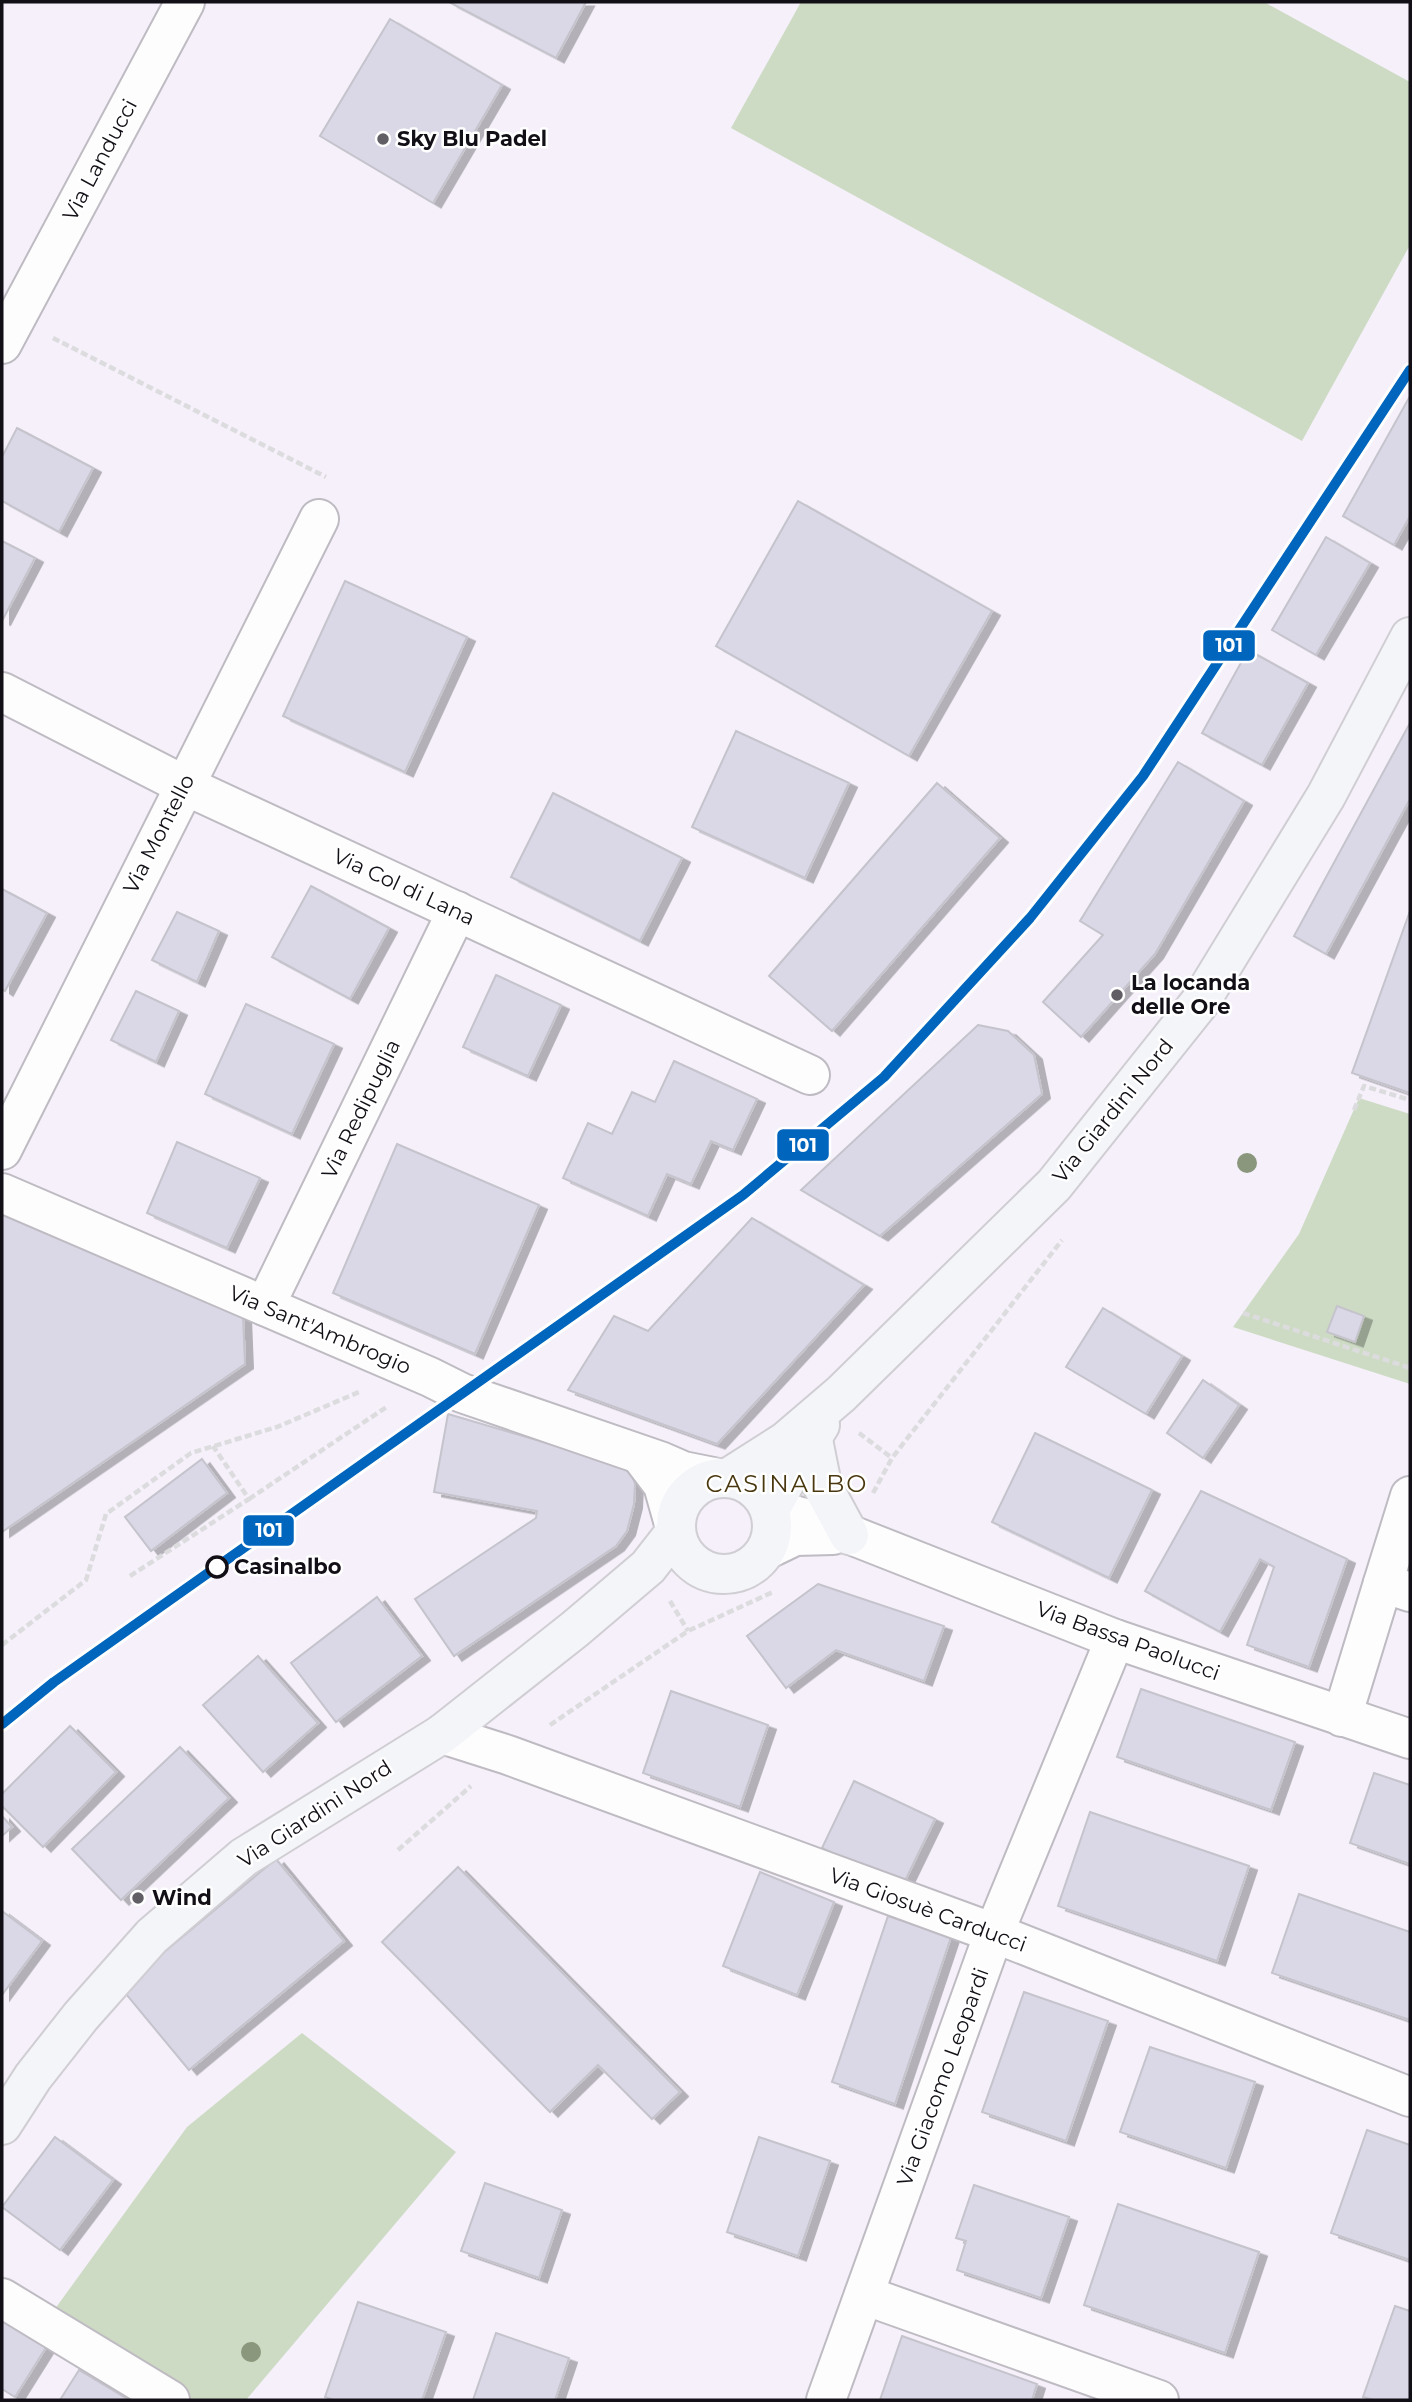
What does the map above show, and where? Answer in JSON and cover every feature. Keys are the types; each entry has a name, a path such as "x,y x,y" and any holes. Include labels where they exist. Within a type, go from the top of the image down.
{"main road":[{"name":"Via Giardini Nord","path":"2,2125 33,2077 81,2016 152,1936 244,1857 442,1734 575,1629 648,1567 676,1531 676,1517 681,1503 691,1490 703,1483 723,1478 786,1441 841,1394 1054,1185 1200,1002 1326,796 1410,637"},
{"name":"Via Giardini Nord","path":"575,1629 661,1586 708,1573 736,1574 760,1560 770,1524 813,1435 841,1394"},
{"path":"813,1435 822,1485 849,1535"},
{"path":"723,1478 743,1481 755,1489 766,1501 770,1524"},
{"path":"676,1531 679,1545 686,1557 708,1573"}],"street":[{"name":"Via Landucci","path":"6,324 185,2"},
{"name":"Via Montello","path":"2,1150 318,519"},
{"name":"Via Col di Lana","path":"2,692 184,785 810,1075"},
{"name":"Via Redipuglia","path":"265,1306 457,911"},
{"name":"Via Sant'Ambrogio","path":"2,1193 462,1393 683,1471 723,1478"},
{"path":"641,1456 663,1485 676,1531"},
{"path":"1342,1717 1396,1588 1410,1496"},
{"name":"Via Bassa Paolucci","path":"770,1524 795,1536 849,1535 1115,1639 1410,1739"},
{"name":"Via Giacomo Leopardi","path":"826,2400 994,1933 1115,1639"},
{"name":"Via Giosuè Carducci","path":"442,1734 508,1755 994,1933 1410,2097"},
{"path":"864,2295 1159,2400"},
{"path":"2,2298 170,2400"}],"path":[{"path":"6,324 334,481 318,519"},
{"path":"1354,1110 1364,1086 1410,1100"},
{"path":"871,1497 892,1458 1069,1231"},
{"path":"1243,1313 1410,1368"},
{"path":"2,1645 86,1580 106,1514 191,1453 277,1427 421,1373"},
{"path":"130,1576 248,1499 421,1373"},
{"path":"213,1446 248,1499"},
{"path":"398,1850 508,1755 688,1630 776,1590"}],"green space":[{"path":"801,2 1264,2 1410,82 1410,245 1302,441 731,128"},
{"path":"1359,1098 1410,1114 1410,1384 1233,1327 1299,1234"},
{"path":"302,2033 456,2152 246,2400 169,2400 44,2324 187,2127"}],"building":[{"path":"449,2 586,2 556,58"},
{"path":"390,19 502,85 433,203 320,136"},
{"path":"1410,396 1410,516 1394,545 1343,516"},
{"path":"17,428 93,468 59,532 2,501 2,457"},
{"path":"798,501 992,611 909,756 716,646"},
{"path":"1326,537 1370,563 1316,655 1272,630"},
{"path":"2,541 35,558 2,621"},
{"path":"345,581 467,637 405,772 283,716"},
{"path":"1248,650 1308,683 1262,765 1202,733"},
{"path":"1410,723 1410,799 1326,954 1294,936"},
{"path":"736,731 849,783 805,878 692,827"},
{"path":"1178,762 1244,801 1155,954 1081,1037 1043,1002 1103,935 1080,921"},
{"path":"937,783 1000,838 832,1031 769,976"},
{"path":"553,793 682,858 640,941 511,877"},
{"path":"311,886 389,928 350,999 272,957"},
{"path":"2,889 47,913 5,991 2,989"},
{"path":"1410,911 1410,1093 1352,1073"},
{"path":"177,912 219,931 197,982 152,960"},
{"path":"496,975 561,1005 528,1076 463,1047"},
{"path":"136,991 179,1011 156,1062 111,1040"},
{"path":"246,1004 334,1044 292,1134 205,1094"},
{"path":"978,1025 1008,1031 1034,1055 1042,1094 880,1236 801,1190"},
{"path":"674,1061 757,1099 733,1150 711,1141 691,1184 667,1174 648,1216 563,1178 588,1123 612,1134 632,1092 655,1102"},
{"path":"177,1142 260,1178 227,1248 147,1213"},
{"path":"397,1144 539,1205 475,1354 333,1293"},
{"path":"2,1209 243,1315 245,1364 2,1532"},
{"path":"752,1218 864,1285 717,1444 568,1390 614,1316 648,1331"},
{"path":"1337,1306 1364,1316 1355,1342 1327,1332"},
{"path":"1103,1308 1182,1356 1146,1414 1066,1367"},
{"path":"1203,1380 1239,1405 1203,1458 1167,1433"},
{"path":"448,1414 628,1467 635,1483 634,1504 627,1531 616,1546 454,1656 415,1599 536,1518 537,1511 434,1492"},
{"path":"1035,1433 1152,1490 1109,1578 992,1522"},
{"path":"202,1459 227,1493 151,1551 125,1517"},
{"path":"1201,1491 1347,1559 1309,1667 1247,1645 1274,1567 1260,1559 1220,1632 1145,1591"},
{"path":"818,1584 944,1626 924,1681 836,1650 786,1688 747,1636"},
{"path":"377,1597 422,1656 336,1722 291,1663"},
{"path":"258,1656 318,1723 263,1772 203,1705"},
{"path":"1141,1689 1295,1742 1271,1810 1117,1757"},
{"path":"671,1691 768,1725 740,1807 643,1773"},
{"path":"70,1726 116,1772 43,1847 2,1806 2,1794"},
{"path":"180,1747 229,1798 121,1900 72,1849"},
{"path":"1374,1773 1410,1785 1410,1864 1350,1843"},
{"path":"854,1781 935,1819 902,1887 822,1848"},
{"path":"1090,1812 1249,1866 1217,1961 1058,1906"},
{"path":"2,1816 12,1827 2,1836"},
{"path":"276,1859 344,1941 189,2070 121,1988"},
{"path":"458,1867 680,2092 652,2119 598,2065 550,2112 382,1942"},
{"path":"760,1872 834,1902 797,1995 723,1966"},
{"path":"1299,1894 1410,1932 1410,2020 1272,1973"},
{"path":"2,1911 42,1941 2,1995"},
{"path":"888,1916 951,1937 895,2104 832,2082"},
{"path":"1024,1992 1108,2021 1066,2141 982,2112"},
{"path":"1150,2047 1255,2082 1226,2168 1120,2132"},
{"path":"1367,2130 1410,2145 1410,2260 1331,2233"},
{"path":"55,2137 113,2180 60,2250 2,2207"},
{"path":"759,2137 830,2161 798,2256 727,2232"},
{"path":"485,2183 562,2210 539,2278 461,2251"},
{"path":"974,2185 1069,2217 1041,2298 957,2270 966,2241 956,2238"},
{"path":"1118,2204 1259,2252 1225,2353 1084,2305"},
{"path":"2,2299 55,2333 15,2397 2,2389"},
{"path":"358,2302 446,2332 422,2400 334,2400 325,2397"},
{"path":"1395,2306 1410,2311 1410,2400 1374,2400 1363,2397"},
{"path":"496,2333 569,2358 555,2400 473,2400"},
{"path":"902,2336 1037,2384 1032,2400 880,2400"},
{"path":"79,2370 129,2400 60,2400"}],"transit line":[{"name":"101","path":"2,1724 54,1682 743,1195 884,1077 1030,918 1143,776 1410,370"}],"place":[{"name":"Sky Blu Padel","path":"383,139"},
{"name":"La locanda delle Ore","path":"1117,995"},
{"name":"Casinalbo","path":"217,1567"},
{"name":"Wind","path":"138,1898"}],"district":[{"name":"CASINALBO","path":"787,1484"}]}
